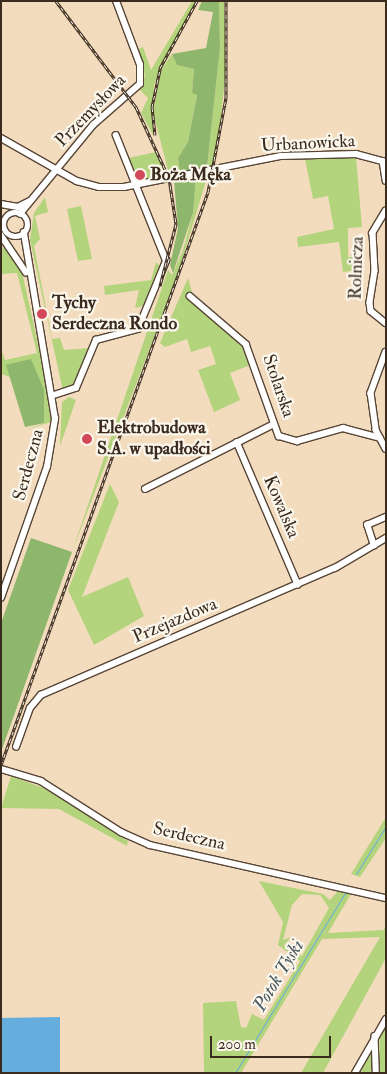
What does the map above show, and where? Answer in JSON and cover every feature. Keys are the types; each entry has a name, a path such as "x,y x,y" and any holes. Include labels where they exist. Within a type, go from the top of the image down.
{"street":[{"name":"Przemysłowa","path":"26,219 36,197 88,131 141,79 116,1"},
{"path":"54,395 76,388 96,340 133,332 142,324 166,255 116,136"},
{"name":"Urbanowicka","path":"1,138 56,170 92,186 137,184 281,156 356,154 384,161"},
{"path":"384,161 386,181"},
{"path":"1,205 18,207 36,197"},
{"path":"1,205 12,214 20,214 26,219 24,233 25,255 32,287"},
{"name":"Przemysłowa","path":"20,214 31,205"},
{"name":"Rolnicza","path":"386,211 372,233 375,270 370,303 371,311 386,323"},
{"path":"12,214 3,223 8,233 16,237 25,255"},
{"path":"16,237 24,233"},
{"path":"1,235 19,257 32,287"},
{"name":"Serdeczna","path":"1,598 51,454 54,395 32,287"},
{"name":"Stolarska","path":"190,296 246,344 274,424 287,442 343,428 380,438"},
{"path":"386,352 371,386 380,438 386,449"},
{"path":"145,489 274,424"},
{"name":"Kowalska","path":"237,442 298,584"},
{"path":"374,546 367,525 386,517"},
{"name":"Przejazdowa","path":"16,747 30,708 41,696 298,584 374,546 386,538"},
{"name":"Serdeczna","path":"1,769 41,781 121,832 150,844 386,898"},
{"path":"355,1073 386,1019"},
{"path":"375,1036 376,1073"}],"green space":[{"path":"192,1 196,1 154,85 153,135 141,113 148,98 140,90 145,75 137,50 143,47 151,70"},
{"path":"202,1 219,1 220,48 207,167 180,173 178,158 188,142 197,95 192,93 194,69 177,65 172,54 206,48 213,12 198,10"},
{"path":"219,1 224,1 226,71 219,133 213,165 207,167 220,48"},
{"path":"172,54 177,65 194,69 192,93 197,94 188,142 178,158 180,173 169,174 153,112 161,70"},
{"path":"156,152 166,175 139,180 128,158"},
{"path":"356,157 362,227 348,228 348,257 361,257 362,269 343,272 339,242 298,247 297,237 334,229 328,196 313,199 305,159"},
{"path":"208,174 177,277 72,552 168,270 172,275 183,250 193,213 196,177"},
{"path":"196,177 193,213 173,273 170,265 178,228 174,181"},
{"path":"45,197 48,212 35,216 40,239 34,246 52,339 60,338 64,350 89,348 76,385 63,391 30,240 34,213"},
{"path":"81,206 92,259 78,261 67,209"},
{"path":"1,246 12,254 22,272 50,397 51,422 25,430 44,423 10,377 1,374 1,349 5,360 37,353 17,273 1,274"},
{"path":"156,262 161,267 147,305 135,308 139,290 105,295 104,286 151,280"},
{"path":"188,278 192,292 188,296 240,343 253,364 230,373 240,400 214,412 198,370 216,364 210,346 191,352 187,339 165,347 160,343"},
{"path":"31,359 44,390 44,423 25,427 6,365"},
{"path":"69,397 76,400 60,446 62,402"},
{"path":"110,484 119,502 82,597 128,577 144,616 94,645 68,590"},
{"path":"31,538 72,552 1,752 1,623"},
{"path":"11,776 46,789 128,841 127,846 59,809 1,808"},
{"path":"386,817 386,838 360,877 351,874"},
{"path":"259,881 323,894 330,900 338,891 351,894 328,933 384,930 386,925 386,958 323,1073 301,1073 380,937 322,939 241,1073 204,1073 203,1003 236,1001 241,1027 246,1028 252,1014 264,1020 300,961 278,945 283,922","holes":["302,894 320,895 329,908 302,956 284,945 291,937 283,940 292,905"]},
{"path":"386,1024 386,1073 378,1073 380,1034"},
{"path":"373,1048 374,1071 362,1073 361,1067"}],"water":[{"path":"60,1017 60,1073 1,1073 1,1018"}],"waterway":[{"name":"Potok Tyski","path":"356,874 386,826"},
{"name":"Potok Tyski","path":"235,1073 345,893"}],"railway":[{"path":"56,1 136,107 169,178 176,224 160,286"},
{"path":"155,135 152,107 160,68 197,1"},
{"path":"1,765 208,192 226,98 226,1"}],"place":[{"name":"Boża Męka","path":"140,175"},
{"name":"Tychy Serdeczna Rondo","path":"42,314"},
{"name":"Elektrobudowa S.A. w upadłości","path":"87,439"}]}
